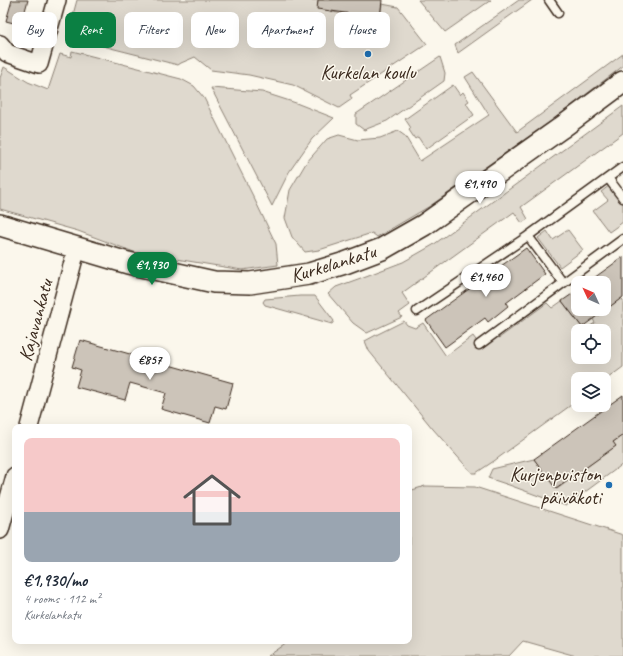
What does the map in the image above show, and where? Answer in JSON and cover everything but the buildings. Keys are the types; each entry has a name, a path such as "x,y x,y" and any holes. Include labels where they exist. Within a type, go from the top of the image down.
{"street":[{"path":"0,44 7,53 39,64 57,0"},
{"name":"Kurkelankatu","path":"0,225 128,263 214,282 250,283 309,274 345,263 382,249 424,225 623,82"},
{"name":"Kajavankatu","path":"30,424 77,248"},
{"path":"0,530 12,487"}],"lane":[{"path":"549,0 558,13"},
{"path":"417,311 528,236 623,167"},
{"path":"608,178 623,198"},
{"path":"528,236 563,283"},
{"path":"479,345 623,239"}],"shaded area":[{"path":"77,0 333,0 332,12 334,12 334,48 390,48 390,12 381,12 382,4 398,7 427,44 350,95 352,99 339,108 293,85 249,75 211,70 195,57 178,65 111,48 116,48 116,12 74,12"},
{"path":"418,0 491,0 445,32"},
{"path":"519,0 532,0 458,53 455,45"},
{"path":"72,51 181,79 194,86 204,98 276,244 278,265 242,270 134,252 78,231 0,209 0,78 4,67 28,82 48,90 60,54 71,57"},
{"path":"623,54 623,66 554,119 430,206 377,237 372,233 319,250 305,252 292,237 285,218 290,190 306,163 327,139 339,135 358,140 380,138 398,131 405,136 420,161 489,115 465,77 473,72 517,132"},
{"path":"440,57 445,73 444,81 387,121 364,130 356,124 356,114"},
{"path":"453,85 460,95 463,92 469,101 466,103 474,115 426,149 418,137 415,139 409,130 411,128 405,119"},
{"path":"211,88 262,92 296,103 334,118 312,139 289,172 272,206"},
{"path":"623,106 623,133 521,207 528,219 522,223 514,212 402,293 410,305 399,313 402,317 367,333 353,323 328,294 336,287 403,262 433,245"},
{"path":"610,185 623,203 623,222 609,232 593,211 608,200 601,192"},
{"path":"568,230 583,250 560,267 538,238 547,231 553,240"},
{"path":"315,296 334,321 332,324 265,305 263,302 265,299"},
{"path":"621,298 623,300 623,367 611,376 611,372 571,372 571,405 476,473 472,473 433,429 369,351 365,341 404,321 407,325 415,328 423,323 446,356 473,336 481,347 497,336 499,338 547,303 552,308 562,301 571,313 571,316 573,316 579,324 571,324 571,364 611,364 611,324 593,324 595,323 593,319 597,316 611,316 611,306"},
{"path":"623,435 623,464 566,506 488,478 492,469 534,459 557,489 568,481 565,477 585,468 615,446 613,442"},
{"path":"425,486 475,487 623,535 623,656 576,656 523,641 509,656 268,656 286,644 412,644 412,490"}],"place":[{"name":"Kurkelan koulu","path":"368,54"},
{"name":"Kurjenpuiston päiväkoti","path":"609,485"}]}
